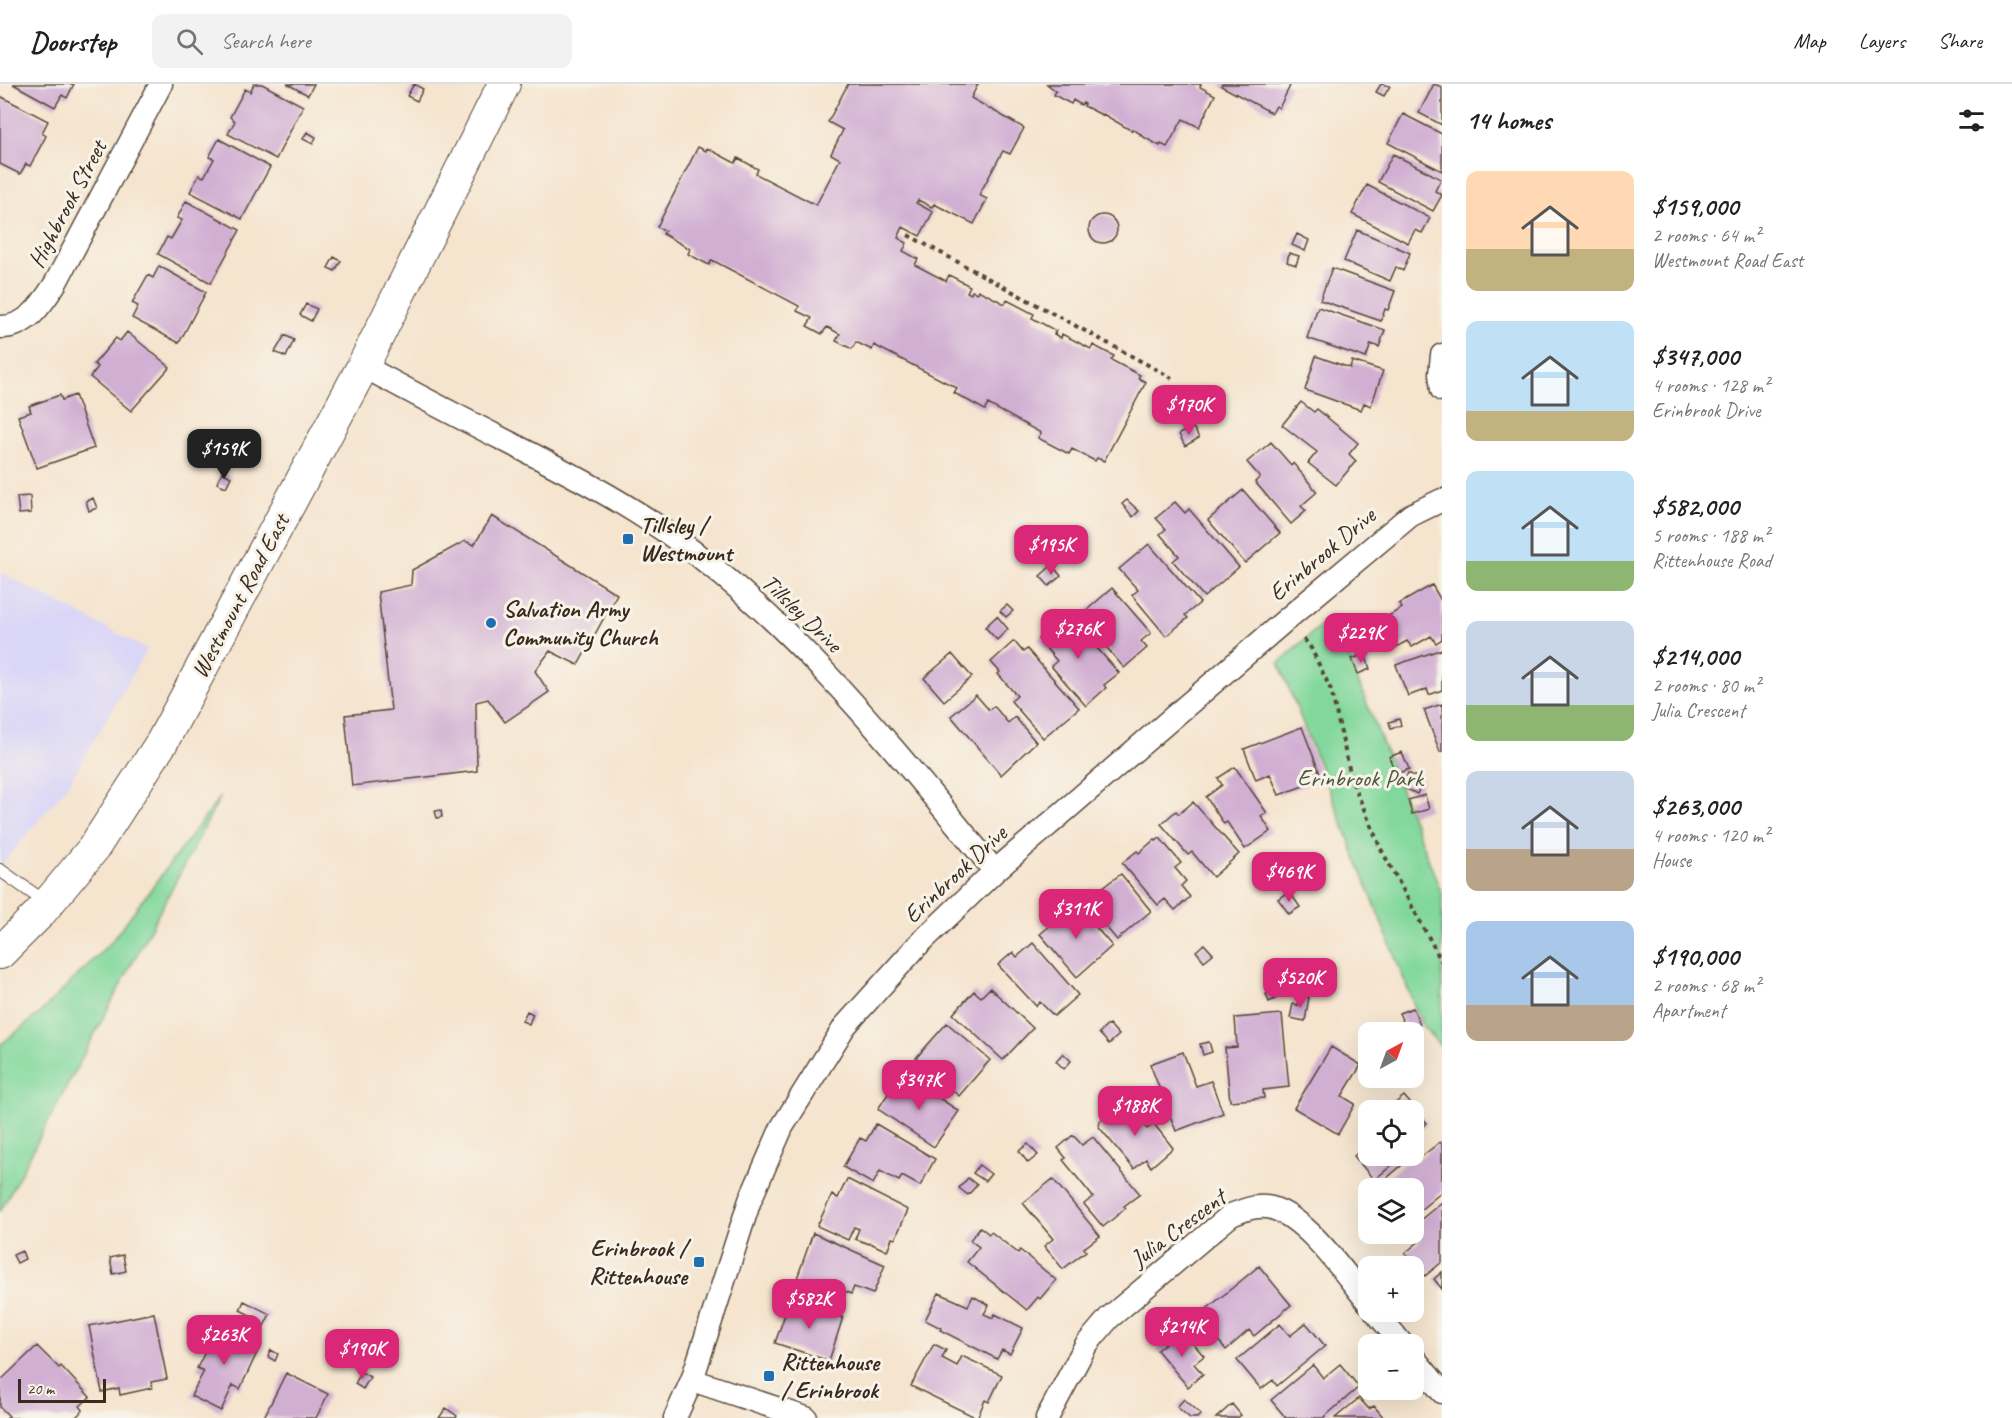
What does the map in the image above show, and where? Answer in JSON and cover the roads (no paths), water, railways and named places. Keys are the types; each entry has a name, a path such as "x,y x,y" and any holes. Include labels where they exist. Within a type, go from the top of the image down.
{"main road":[{"name":"Westmount Road East","path":"0,953 48,904 93,849 162,742 363,366 504,84"}],"street":[{"name":"Highbrook Street","path":"0,327 22,322 37,310 49,293 160,84"},
{"path":"1442,355 1440,374 1442,390"},
{"name":"Tillsley Drive","path":"363,366 589,483 668,533 718,572 804,650 882,735 995,872"},
{"name":"Erinbrook Drive","path":"675,1418 692,1380 750,1200 782,1127 845,1026 917,946 995,872 1288,618 1411,515 1442,500"},
{"name":"Julia Crescent","path":"1047,1418 1086,1346 1108,1318 1231,1215 1252,1207 1271,1207 1291,1217 1312,1235 1358,1290"},
{"path":"1384,1322 1394,1334"},
{"path":"1424,1370 1442,1392"},
{"path":"692,1380 806,1418"}],"lane":[{"path":"0,870 48,904"}],"place":[{"name":"Tillsley / Westmount","path":"628,539"},
{"name":"Salvation Army Community Church","path":"491,623"},
{"name":"Erinbrook / Rittenhouse","path":"699,1262"},
{"name":"Rittenhouse / Erinbrook","path":"769,1376"}],"park label":[{"name":"Erinbrook Park","path":"1360,778"}]}
